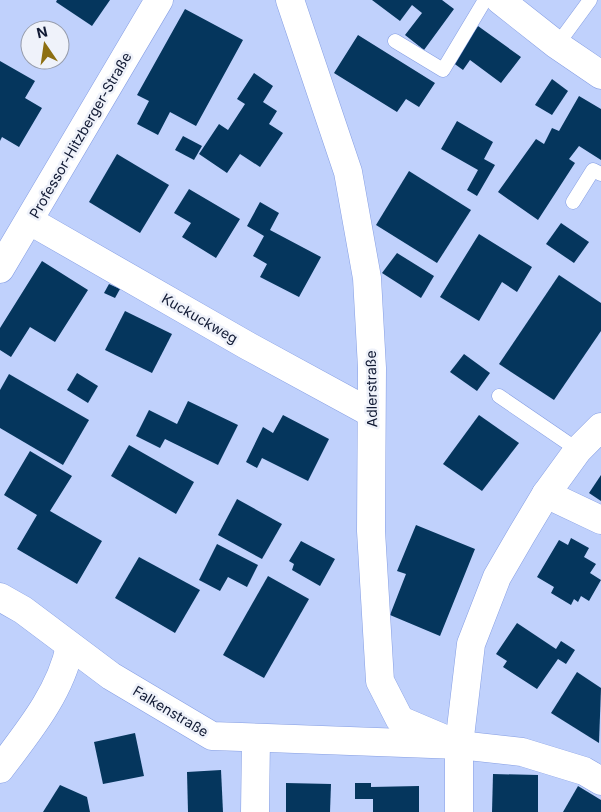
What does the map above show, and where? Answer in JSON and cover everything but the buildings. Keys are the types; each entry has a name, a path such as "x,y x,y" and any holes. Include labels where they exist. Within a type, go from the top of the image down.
{"street":[{"name":"Professor-Hitzberger-Straße","path":"0,269 159,0"},
{"name":"Adlerstraße","path":"290,0 348,172 367,278 372,368 372,531 380,681 400,720 459,745"},
{"path":"500,0 557,45 601,75"},
{"name":"Kuckuckweg","path":"30,220 248,346 371,413"},
{"path":"459,812 459,745 471,644 497,577 546,494 578,450 601,427"},
{"path":"546,494 601,520"},
{"name":"Falkenstraße","path":"0,597 22,610 111,676 212,736 459,745"},
{"path":"0,769 37,720 66,665 70,646"},
{"path":"255,812 256,738"},
{"path":"459,745 522,752 584,771 601,781"}],"lane":[{"path":"395,41 443,70 485,0"},
{"path":"557,45 590,0"},
{"path":"573,202 593,170 601,174"},
{"path":"499,396 578,450"}]}
